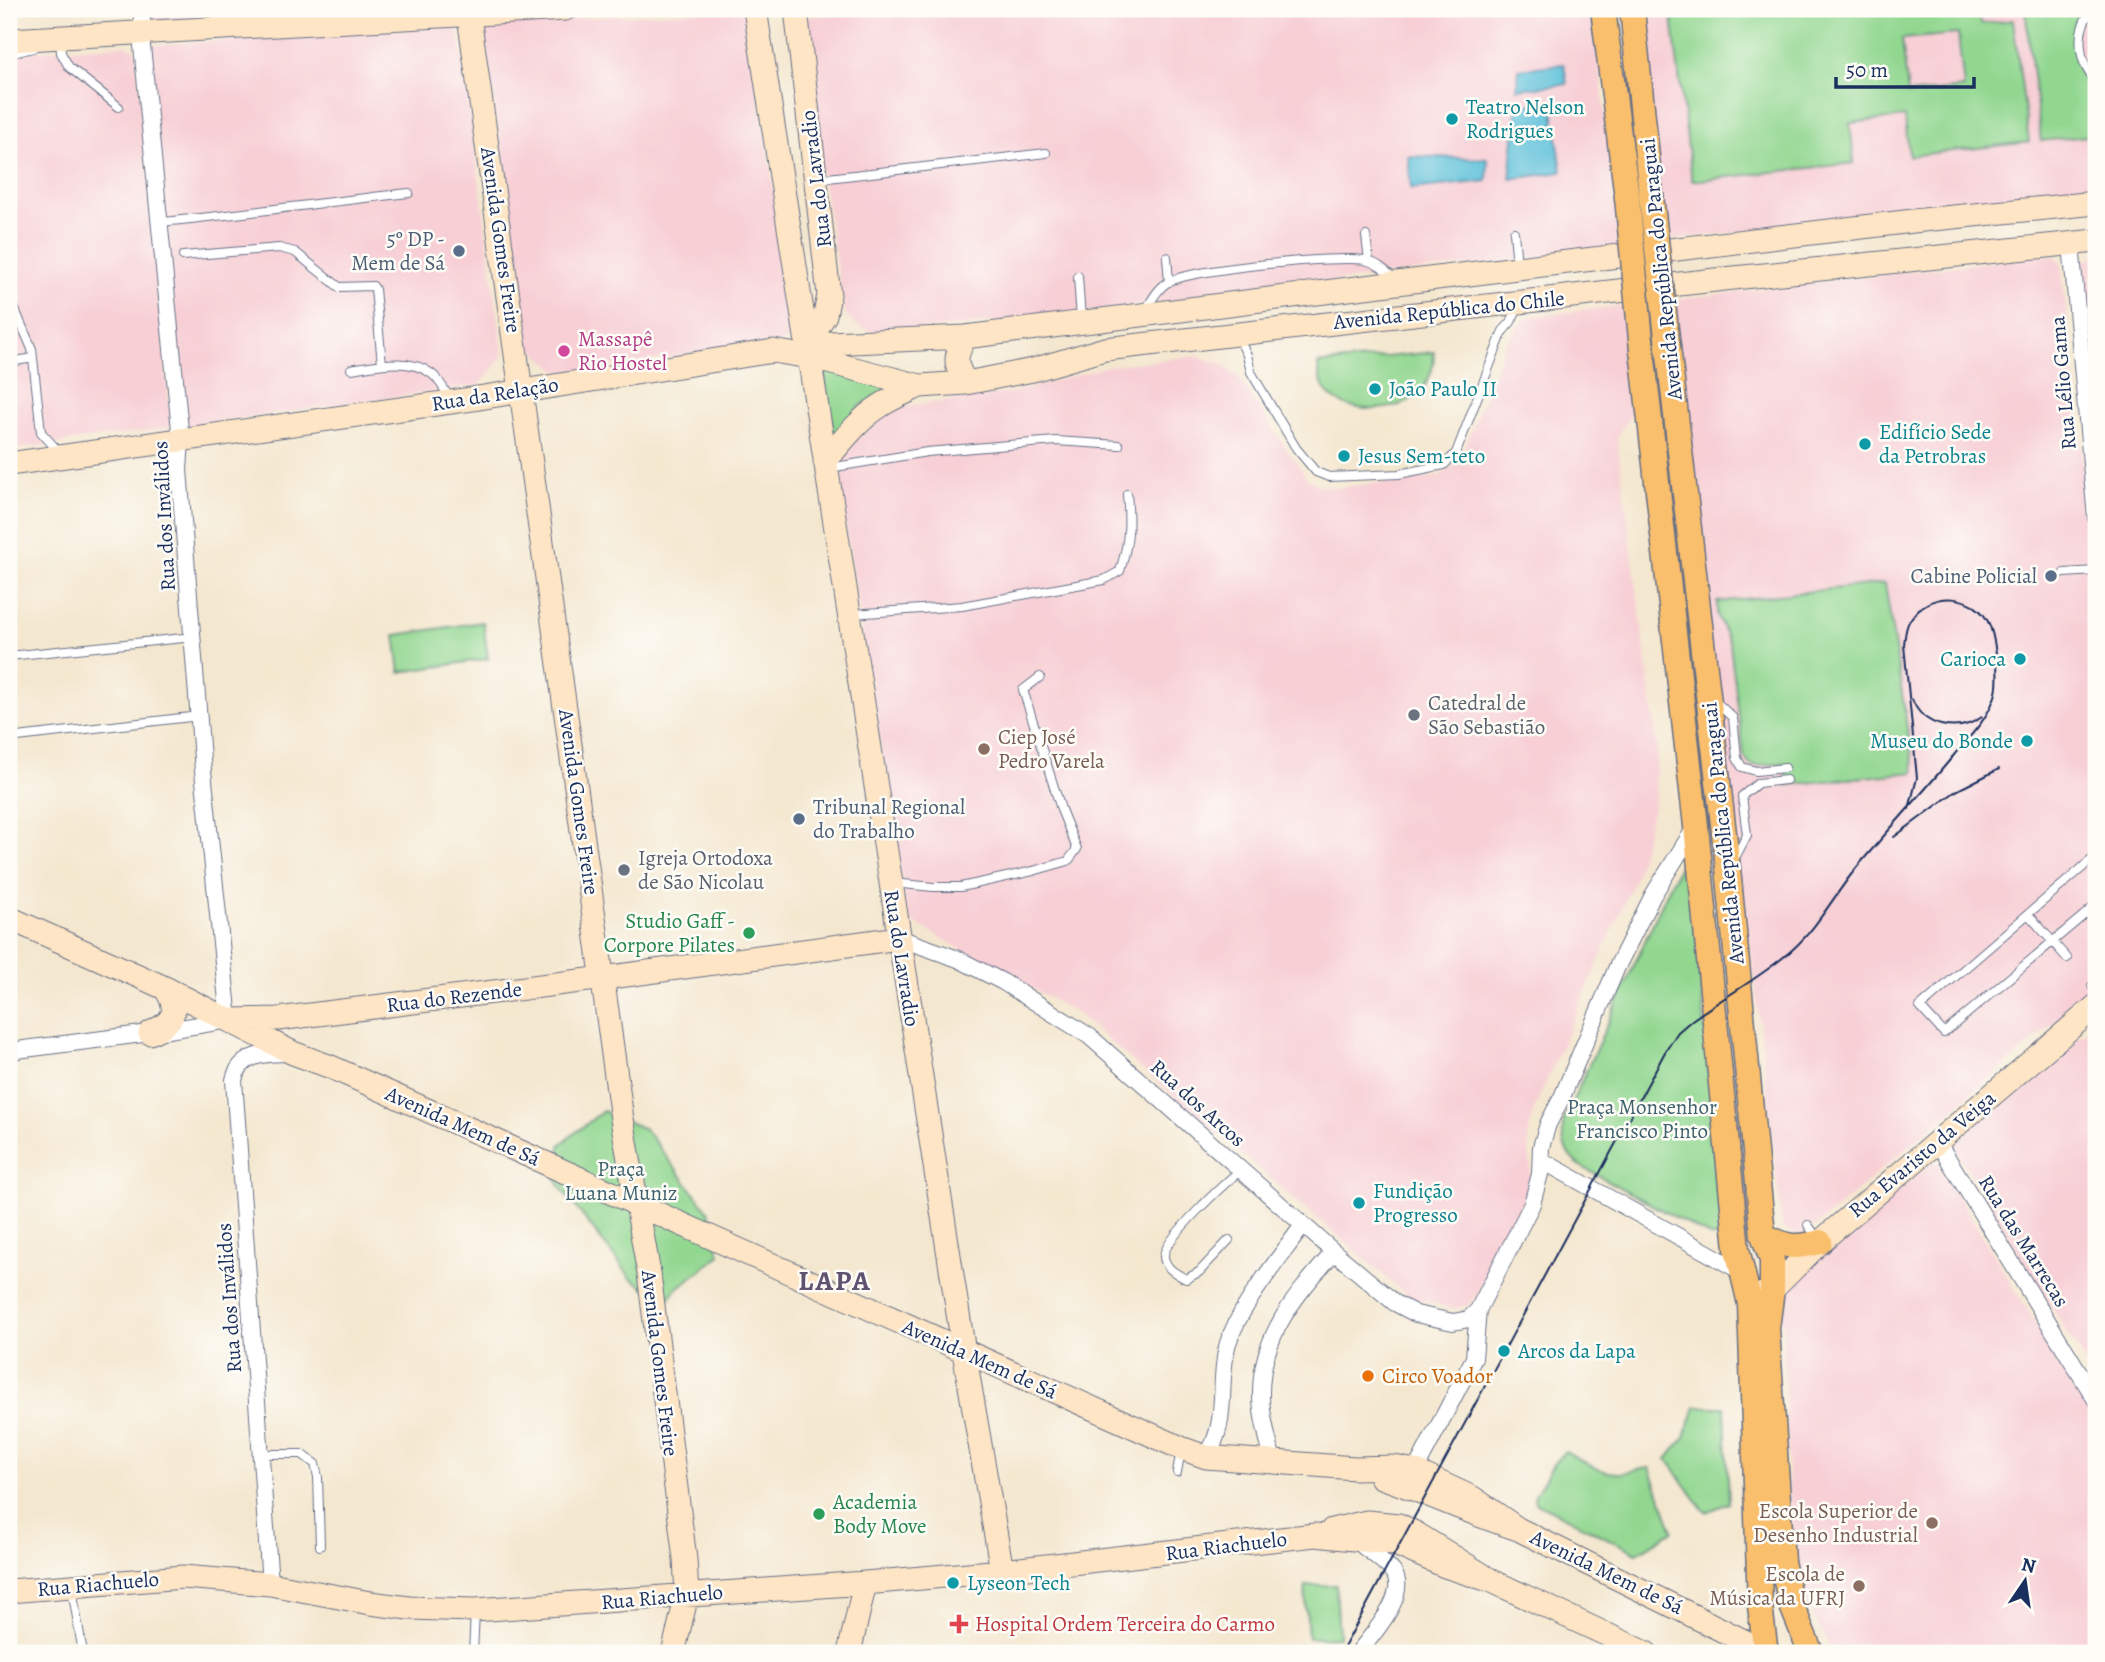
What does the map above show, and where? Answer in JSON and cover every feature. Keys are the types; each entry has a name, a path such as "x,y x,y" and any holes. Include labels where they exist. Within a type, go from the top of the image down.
{"main road":[{"path":"9,40 66,38 142,20 565,9"},
{"name":"Rua do Lavradio","path":"755,9 964,1352 1002,1571"},
{"name":"Rua do Lavradio","path":"800,9 797,18 829,295 825,315 808,351"},
{"name":"Avenida República do Paraguai","path":"1603,9 1668,346 1728,868 1763,1234 1772,1260 1772,1290 1767,1328 1782,1561 1790,1601 1811,1653"},
{"name":"Avenida República do Paraguai","path":"1632,9 1642,350 1696,826 1737,1249 1750,1302 1760,1606 1768,1653"},
{"name":"Avenida Gomes Freire","path":"469,12 622,1119 649,1274 685,1559 687,1595 673,1653"},
{"name":"Avenida República do Chile","path":"808,351 965,337 1517,268 2096,202"},
{"name":"Avenida República do Chile","path":"808,351 920,386 966,383 1033,370 1105,349 2096,241"},
{"path":"965,337 956,356 956,363 966,383"},
{"name":"Rua da Relação","path":"9,464 452,402 760,352 808,351"},
{"path":"826,465 855,426 868,415 881,405 920,386"},
{"name":"Avenida Mem de Sá","path":"9,918 165,988 293,1053 1181,1448 1206,1457 1355,1468 1394,1467 1415,1471 1465,1493 1518,1529 1768,1653"},
{"name":"Rua do Rezende","path":"229,1020 278,1019 899,938"},
{"path":"150,1033 168,1025 171,1018 173,1004 165,988"},
{"name":"Rua Evaristo da Veiga","path":"1750,1302 1772,1290 1814,1233 1937,1141 2095,995"},
{"path":"1763,1234 1787,1246 1798,1247 1814,1233"},
{"path":"1750,1302 1767,1328"},
{"name":"Avenida Mem de Sá","path":"1355,1468 1406,1485 1466,1512 1518,1529"},
{"path":"1350,1532 1393,1543 1445,1566 1492,1581 1646,1653"},
{"name":"Rua Riachuelo","path":"10,1587 72,1586 183,1577 270,1584 370,1603 431,1610 475,1610 1002,1571 1166,1549 1350,1532"},
{"path":"849,1653 865,1583"}],"street":[{"name":"Rua dos Inválidos","path":"142,20 181,440 179,470 199,716 229,1020"},
{"name":"Rua Lélio Gama","path":"2071,244 2096,518"},
{"path":"1415,1471 1474,1358 1478,1310 1532,1204 1540,1174 1541,1147 1548,1124 1617,967 1653,895 1696,826"},
{"name":"Rua dos Arcos","path":"899,938 958,959 1003,982 1089,1036 1395,1303 1416,1314 1453,1322 1469,1319 1478,1310"},
{"name":"Rua do Rezende","path":"9,1051 229,1020"},
{"name":"Rua dos Inválidos","path":"270,1584 234,1080 240,1066 250,1058 268,1053 293,1053"},
{"name":"Rua das Marrecas","path":"1937,1141 2096,1400"},
{"path":"1541,1160 1744,1273"},
{"path":"1206,1457 1214,1446 1221,1425 1228,1344 1236,1324 1303,1225"},
{"path":"1273,1463 1261,1395 1266,1352 1281,1318 1334,1252"},
{"path":"1350,1532 1381,1559 1398,1581 1396,1598 1358,1653"}],"lane":[{"path":"2093,9 2088,14 2080,46 2088,71 2096,81"},
{"path":"9,54 66,38 64,60 69,67 119,107"},
{"path":"816,179 1046,153"},
{"path":"161,222 409,193"},
{"path":"1514,232 1517,268"},
{"path":"1366,236 1369,261"},
{"path":"183,256 279,248 295,252 339,286 373,286 382,364"},
{"path":"1167,257 1169,282"},
{"path":"1142,316 1157,291 1169,282 1239,268 1342,258 1379,265 1401,284"},
{"path":"1078,276 1081,323"},
{"path":"9,300 32,349 41,432 62,456"},
{"path":"1237,334 1247,355 1251,372 1296,448 1316,472 1329,477 1399,474 1444,465 1456,453 1503,331 1511,322 1520,302"},
{"path":"9,362 28,359"},
{"path":"351,369 382,364 414,366 433,374 452,402"},
{"path":"826,465 928,452 1056,441 1119,445"},
{"path":"850,614 962,606 1104,580 1119,571 1128,546 1130,529 1127,494"},
{"path":"2064,573 2096,571"},
{"path":"9,656 193,637"},
{"path":"890,883 961,887 1033,872 1068,861 1077,849 1062,812 1023,690 1040,677"},
{"path":"1707,694 1733,718 1737,758 1742,768 1756,771 1785,768"},
{"path":"9,738 199,716"},
{"path":"1728,868 1747,835 1742,796 1758,783 1786,780"},
{"path":"2096,856 1920,1007 1944,1033 2096,905"},
{"path":"2028,914 2067,958"},
{"path":"1230,1240 1199,1272 1186,1279 1168,1268 1164,1256 1166,1245 1241,1170"},
{"path":"1177,1472 1181,1448"},
{"path":"261,1454 302,1454 315,1464 318,1477 320,1546"},
{"path":"72,1586 83,1653"},
{"path":"473,1653 475,1610"}],"shaded area":[{"path":"148,9 383,9 150,22"},
{"path":"737,9 747,17 796,330 786,341 560,373 527,344 484,30 489,24"},
{"path":"879,9 1593,9 1620,247 1036,318 894,332 871,331 853,323 844,311 799,33 806,17"},
{"path":"1636,9 2096,9 2096,190 1663,241"},
{"path":"453,27 459,32 503,355 480,385 185,426 149,47"},
{"path":"125,45 136,53 171,425 168,428 9,450 9,53"},
{"path":"2055,256 2061,263 2096,572 2096,987 1812,1229 1800,1235 1793,1234 1782,1225 1755,984 1738,872 1670,300"},
{"path":"2096,256 2096,459 2087,357 2090,343 2089,319 2082,266 2085,260"},
{"path":"1627,305 1638,405 1617,438 1655,726 1655,799 1636,876 1532,1114 1528,1139 1532,1189 1476,1297 1468,1305 1453,1309 1409,1297 1075,1012 909,920 836,465 837,456 887,409 1016,392 1108,366 1195,356 1220,363 1237,376 1307,478 1317,485 1334,488 1437,477 1460,459 1506,342 1521,323 1530,317"},
{"path":"2096,1023 2096,1380 1954,1148 1955,1143"},
{"path":"1932,1162 1937,1162 2096,1422 2096,1653 1833,1653 1799,1588 1792,1563 1782,1313 1786,1291 1791,1283"}],"green space":[{"path":"1671,9 1978,9 1981,24 2013,20 2029,142 1909,156 1905,117 1850,123 1854,163 1692,181","holes":["1958,34 1964,88 1908,94 1902,39"]},
{"path":"2025,9 2077,9 2080,14 2075,35 2075,56 2082,77 2096,93 2096,135 2041,141"},
{"path":"2096,17 2096,71 2090,57 2087,37"},
{"path":"1434,352 1431,374 1426,384 1410,400 1399,405 1371,409 1344,404 1325,390 1320,377 1318,364"},
{"path":"823,368 887,388 858,408 834,435"},
{"path":"1885,583 1914,772 1787,785 1784,763 1755,766 1749,764 1744,757 1730,644 1717,615 1717,602"},
{"path":"483,622 488,659 400,672 395,635"},
{"name":"Praça Monsenhor Francisco Pinto","path":"1683,865 1691,867 1723,1232 1716,1237 1711,1237 1576,1163 1565,1147 1563,1134 1564,1120 1678,868"},
{"name":"Praça Luana Muniz","path":"603,1111 645,1129 709,1212 720,1255 674,1291 670,1298 661,1299 631,1278 552,1173 561,1144"},
{"path":"1695,1407 1724,1407 1725,1410 1729,1503 1707,1512 1667,1459 1685,1437"},
{"path":"1565,1451 1592,1466 1613,1473 1650,1468 1673,1531 1637,1553 1535,1502 1534,1497 1554,1463"},
{"path":"1336,1585 1339,1637 1308,1638 1305,1586"}],"water":[{"path":"1564,64 1567,84 1517,89 1519,69"},
{"path":"1552,102 1562,172 1510,179 1517,106"},
{"path":"1408,156 1488,159 1487,181 1411,189"}],"tram line":[{"path":"1341,1653 1678,1032 1769,969 1801,941 1857,867 1894,825 1906,811 1918,797 1930,783 1971,735 1986,715 1994,699 1997,684 1994,642 1984,615 1975,606 1964,601 1940,599 1928,603 1918,610 1906,629 1904,645 1917,778 1909,809"},
{"path":"1912,699 1924,716 1942,725 1962,725 1982,717"},
{"path":"1894,837 1956,791 1999,769"}],"place":[{"name":"Teatro Nelson Rodrigues","path":"1452,119"},
{"name":"5º DP - Mem de Sá","path":"459,251"},
{"name":"Massapê Rio Hostel","path":"564,351"},
{"name":"João Paulo II","path":"1375,389"},
{"name":"Edifício Sede da Petrobras","path":"1865,444"},
{"name":"Jesus Sem-teto","path":"1344,456"},
{"name":"Cabine Policial","path":"2051,576"},
{"name":"Carioca","path":"2020,659"},
{"name":"Catedral de São Sebastião","path":"1414,715"},
{"name":"Museu do Bonde","path":"2027,741"},
{"name":"Ciep José Pedro Varela","path":"984,749"},
{"name":"Tribunal Regional do Trabalho","path":"799,819"},
{"name":"Igreja Ortodoxa de São Nicolau","path":"624,870"},
{"name":"Studio Gaff - Corpore Pilates","path":"749,933"},
{"name":"Fundição Progresso","path":"1359,1203"},
{"name":"Arcos da Lapa","path":"1504,1351"},
{"name":"Circo Voador","path":"1368,1376"},
{"name":"Academia Body Move","path":"819,1514"},
{"name":"Escola Superior de Desenho Industrial","path":"1932,1523"},
{"name":"Lyseon Tech","path":"953,1583"},
{"name":"Escola de Música da UFRJ","path":"1859,1586"},
{"name":"Hospital Ordem Terceira do Carmo","path":"959,1624"}],"district":[{"name":"LAPA","path":"835,1280"}]}
